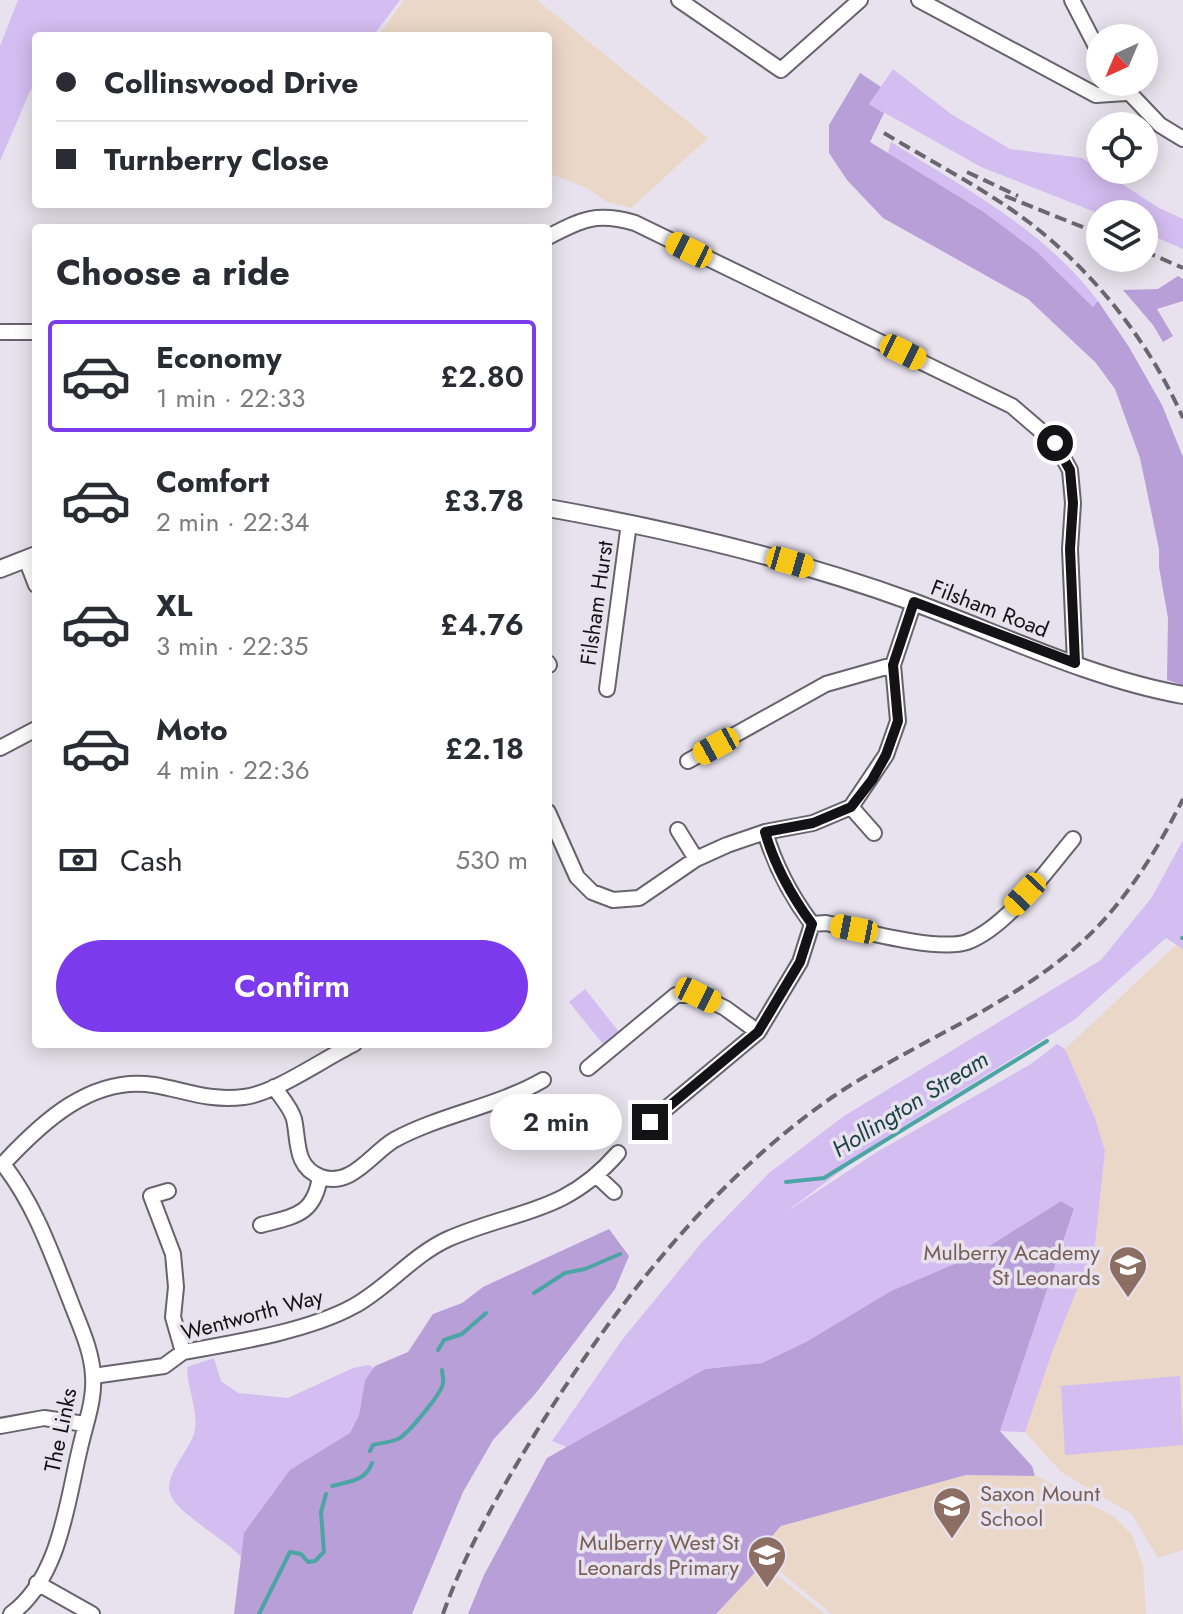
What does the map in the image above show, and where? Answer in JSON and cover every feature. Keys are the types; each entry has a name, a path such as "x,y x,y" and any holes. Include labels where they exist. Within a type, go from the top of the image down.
{"street":[{"path":"679,0 781,70 860,0"},
{"path":"919,0 1086,90"},
{"path":"1072,0 1086,27"},
{"path":"1130,96 1160,125 1183,139"},
{"path":"552,235 579,221 603,216 635,223 1012,406 1055,443 1070,470 1075,663"},
{"path":"0,332 32,332"},
{"name":"Filsham Road","path":"552,509 737,547 843,577 1075,663 1183,695"},
{"name":"Filsham Hurst","path":"607,689 629,523"},
{"path":"0,569 31,557"},
{"path":"552,823 577,877 592,892 613,900 639,898 696,859 765,832 813,823 851,807 886,755 898,721 893,665 914,602"},
{"path":"688,761 826,684 893,665"},
{"path":"0,748 32,731"},
{"path":"851,807 874,833"},
{"path":"678,830 696,859"},
{"path":"765,832 773,859 795,901 812,924"},
{"path":"812,924 826,923 939,945 966,942 995,925 1073,839"},
{"path":"650,1122 758,1032 800,962 812,924"},
{"path":"588,1068 676,995 698,995 725,1008 758,1032"},
{"path":"1,1164 87,1093 119,1084 152,1085 203,1098 246,1097 274,1087 347,1048"},
{"path":"274,1087 294,1117 296,1145 303,1164 320,1177 336,1179 354,1174 394,1141 452,1115 491,1104 543,1080"},
{"name":"Wentworth Way","path":"93,1376 164,1366 183,1352 326,1319 382,1289 444,1241 489,1223 556,1204 598,1177 618,1153"},
{"name":"The Links","path":"1,1164 20,1186 43,1229 85,1338 93,1376 64,1520 37,1583 20,1608 11,1614"},
{"path":"261,1225 297,1215 317,1197 320,1177"},
{"path":"598,1177 614,1192"},
{"path":"168,1191 151,1196 173,1254 176,1287 173,1317 183,1352"},
{"path":"284,1219 289,1234"},
{"path":"0,1426 44,1418 85,1424"},
{"path":"37,1583 92,1614"}],"shaded area":[{"path":"18,0 400,0 376,32 32,32 32,91 0,161 0,46"},
{"path":"404,0 537,0 708,138 631,208 607,202 587,188 552,175 552,32 381,32"},
{"path":"893,69 951,114 1010,149 1082,158 1086,161 1086,184 1122,184 1147,200 1086,200 1086,208 981,167 869,104"},
{"path":"860,73 881,87 869,104 884,113 870,142 984,212 1037,252 1093,307 1098,301 1162,405 1183,457 1183,685 1167,680 1168,618 1159,549 1140,458 1115,389 1096,363 1028,299 883,218 847,180 829,153 829,125"},
{"path":"891,142 1002,212 1054,253 1098,301 1093,307 1037,253 984,212 888,153"},
{"path":"1158,207 1183,219 1183,249 1158,238"},
{"path":"1178,276 1183,279 1183,301 1157,309 1173,336 1163,342 1153,325 1123,290 1158,289"},
{"path":"1183,840 1183,949 1166,938 1074,1020 885,1138 786,1212 877,1152 1031,1064 1057,1044 1065,1049 1095,1118 1105,1151 1095,1244 1051,1355 1025,1432 1000,1431 1074,1210 1061,1201 973,1256 891,1291 806,1342 762,1363 705,1369 569,1448 552,1441 622,1340 703,1241 769,1173 844,1116 1101,960 1152,897"},
{"name":"Mulberry Academy St Leonards","path":"1177,944 1183,949 1183,1550 1158,1558 1132,1514 1061,1472 1025,1432 1048,1362 1095,1244 1105,1151 1095,1118 1065,1049"},
{"path":"585,989 619,1032 603,1044 569,1002"},
{"path":"1061,1201 1074,1209 1000,1431 1032,1466 1035,1476 966,1475 781,1526 764,1548 763,1564 716,1614 468,1614 484,1575 547,1458 705,1369 762,1363 806,1342 891,1291 973,1256"},
{"path":"609,1229 629,1256 615,1289 536,1393 493,1440 463,1492 412,1614 234,1614 244,1533 290,1470 350,1433 359,1415 365,1380 375,1366 408,1352 433,1314 462,1303 483,1287"},
{"path":"214,1358 221,1381 238,1393 288,1398 353,1368 369,1365 374,1368 365,1380 359,1415 350,1433 328,1449 245,1532 241,1557 183,1511 169,1489 173,1473 194,1434 194,1409 187,1367"},
{"path":"1180,1376 1183,1445 1065,1455 1061,1386"},
{"name":"Saxon Mount School","path":"966,1475 1037,1476 1113,1516 1132,1535 1143,1566 1146,1614 832,1614 761,1556 764,1546 781,1526"},
{"name":"Mulberry West St Leonards Primary","path":"763,1564 825,1614 716,1614"}],"waterway":[{"name":"Hollington Stream","path":"786,1182 824,1178 1047,1041"},
{"name":"Hollington Stream","path":"534,1293 565,1273 585,1269 620,1254"},
{"name":"Hollington Stream","path":"438,1350 444,1340 462,1334 486,1313"},
{"name":"Hollington Stream","path":"370,1451 373,1445 403,1436 416,1422 441,1388 442,1370"},
{"name":"Hollington Stream","path":"332,1486 361,1477 372,1463"},
{"name":"Hollington Stream","path":"259,1614 290,1552 301,1554 308,1562 315,1561 324,1552 321,1512 326,1494"}],"railway":[{"path":"884,133 1013,211 1077,264 1137,336 1183,418"},
{"path":"967,172 1018,196"},
{"path":"1005,196 1086,228"},
{"path":"1158,257 1183,268"},
{"path":"443,1614 481,1528 557,1399 625,1303 700,1213 785,1133 831,1098 1008,996 1083,941 1132,885 1183,799"}],"place":[{"name":"Mulberry Academy St Leonards","path":"1128,1299"},
{"name":"Saxon Mount School","path":"952,1540"},
{"name":"Mulberry West St Leonards Primary","path":"767,1589"}],"route":[{"path":"650,1122 758,1032 800,962 812,924 795,901 773,859 765,832 813,823 851,807 872,780 886,755 898,721 893,665 914,602 1075,663 1070,470 1055,443"}]}
